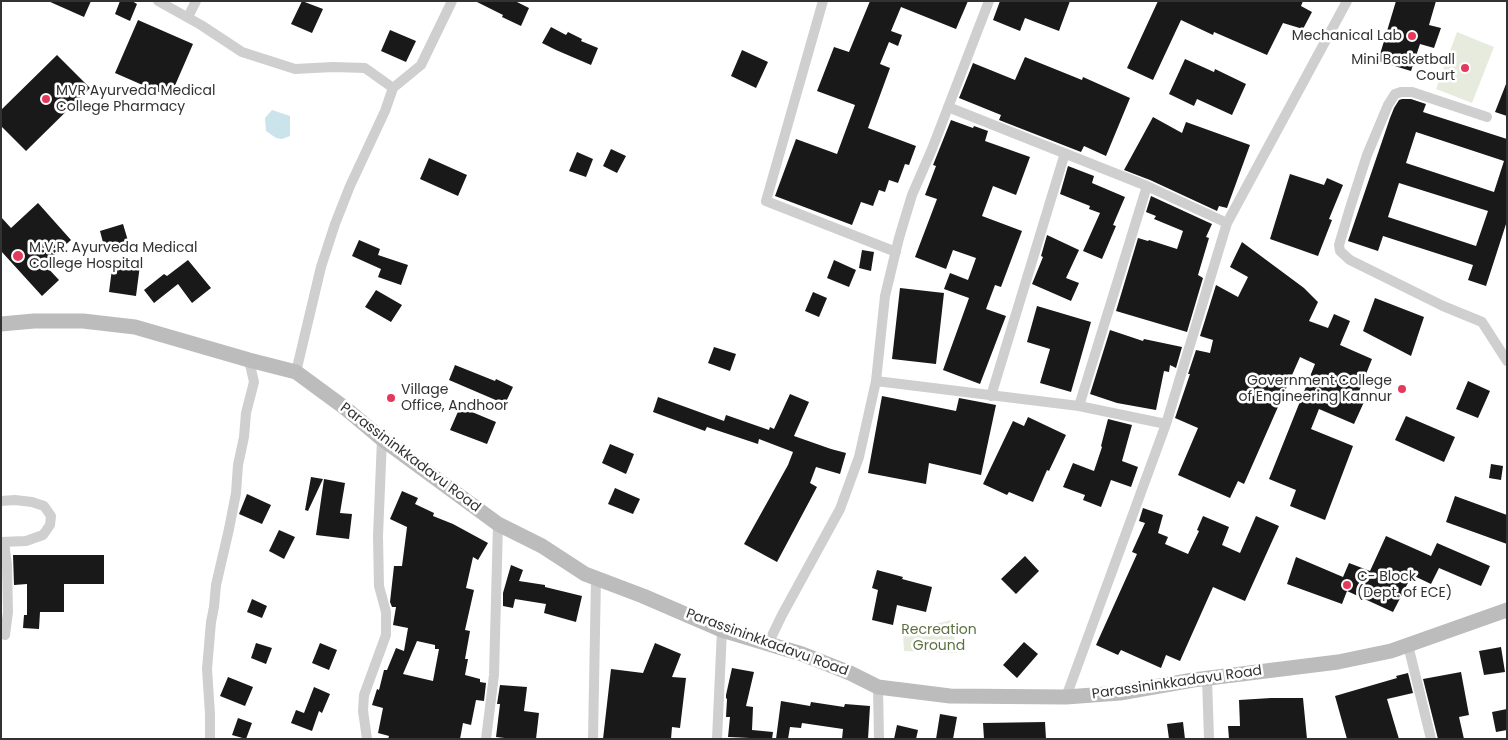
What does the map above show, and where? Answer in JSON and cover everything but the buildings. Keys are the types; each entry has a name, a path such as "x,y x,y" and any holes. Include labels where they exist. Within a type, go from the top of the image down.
{"main road":[{"name":"Parassininkkadavu Road","path":"1,324 34,320 83,321 135,327 296,372 345,408 382,439 498,524 542,546 585,574 722,630 802,654 850,673 878,687 950,696 1066,697 1120,693 1207,678 1338,662 1391,651 1507,610"}],"street":[{"path":"158,1 188,17 242,52 296,69 365,68 393,88"},
{"path":"188,17 196,1"},
{"path":"296,372 321,267 350,186 385,110 393,88 422,65 452,1"},
{"path":"823,1 766,201 896,252"},
{"path":"768,644 840,510 858,457 876,381 885,296 912,195 971,51 989,1"},
{"path":"1066,697 1166,424 1227,223 1347,1"},
{"path":"1487,116 1412,92 1395,94 1388,105 1367,155 1339,245 1340,251 1350,260 1443,306 1482,322 1507,361"},
{"path":"948,107 1148,186 1227,223"},
{"path":"990,396 1065,153"},
{"path":"1079,406 1148,186"},
{"path":"210,739 207,669 210,622 214,607 216,585 230,530 246,413 254,382 249,360"},
{"path":"876,381 1079,406 1166,424"},
{"path":"368,739 363,711 364,695 386,635 386,612 379,586 378,545 382,439"},
{"path":"1,501 32,502 44,506 51,516 50,525 44,535 26,541 3,542 7,565 8,612 5,635"},
{"path":"486,739 494,675 498,524"},
{"path":"593,739 596,578"},
{"path":"717,739 722,630"},
{"path":"1408,645 1431,739"},
{"path":"1207,678 1209,739"},
{"path":"878,687 878,739"}],"green space":[{"name":"Mini Basketball Court","path":"1457,32 1494,47 1472,103 1436,89"},
{"name":"Recreation Ground","path":"951,620 957,653 904,651 903,634"}],"water":[{"path":"272,110 290,116 290,136 282,139 276,138 266,131 265,118"}],"place":[{"name":"Mechanical Lab","path":"1412,36"},
{"name":"Mini Basketball Court","path":"1465,68"},
{"name":"MVR Ayurveda Medical College Pharmacy","path":"46,99"},
{"name":"M.V.R. Ayurveda Medical College Hospital","path":"18,256"},
{"name":"Government College of Engineering Kannur","path":"1402,389"},
{"name":"Village Office, Andhoor","path":"391,398"},
{"name":"C- Block (Dept. of ECE)","path":"1347,585"}]}
